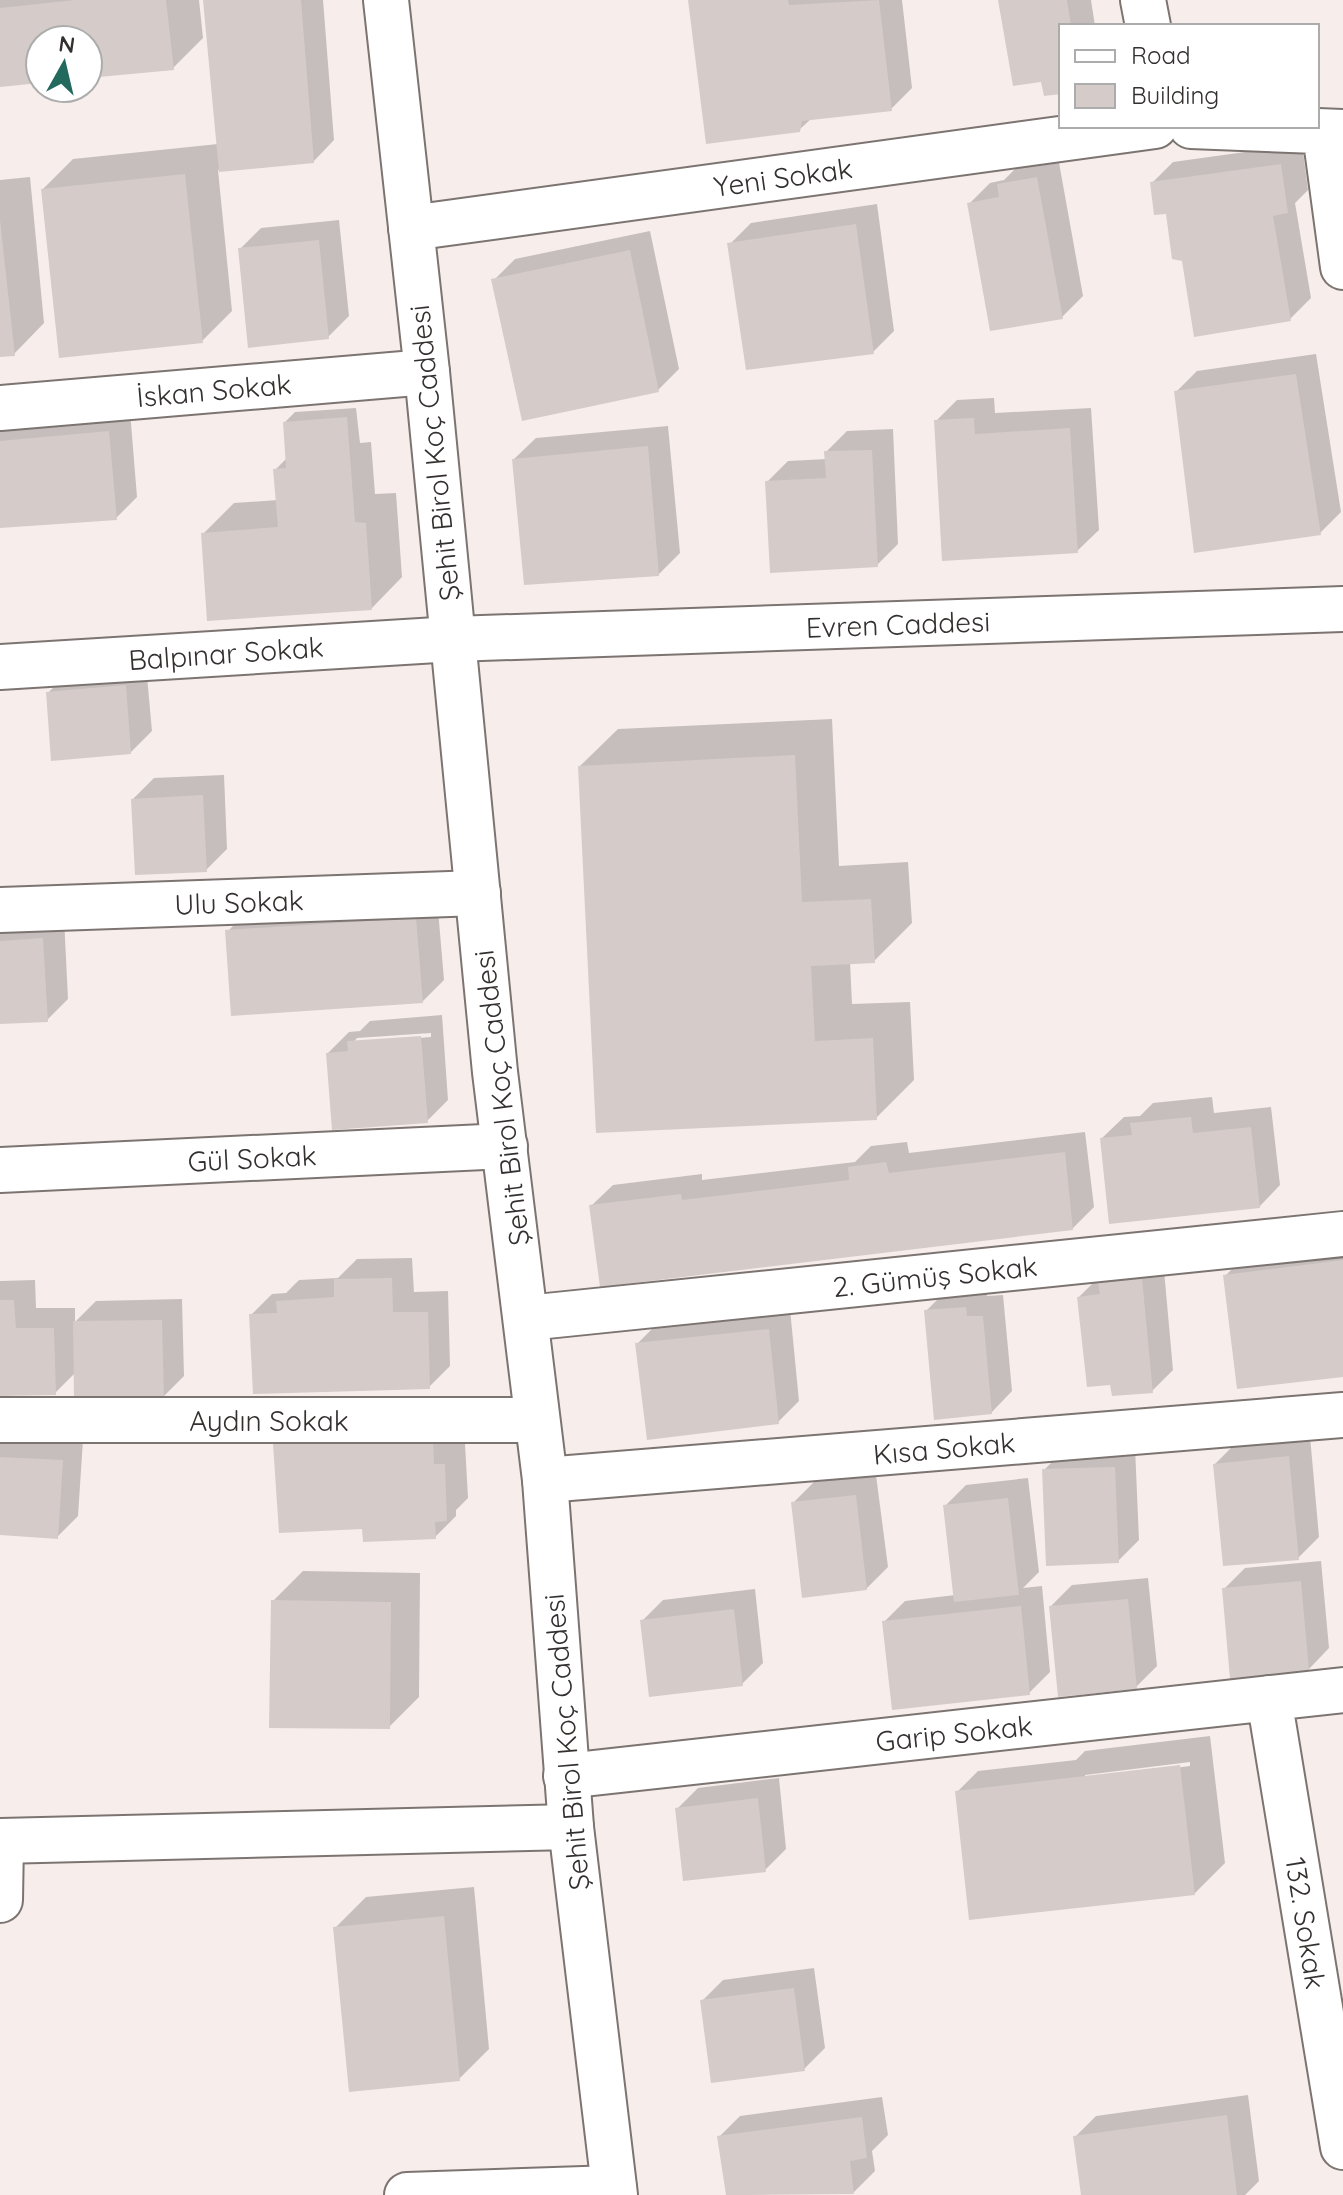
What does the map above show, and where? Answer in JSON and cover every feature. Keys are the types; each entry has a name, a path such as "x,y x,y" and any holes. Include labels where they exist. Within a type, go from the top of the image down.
{"street":[{"name":"Şehit Birol Koç Caddesi","path":"386,0 505,1146 545,1480 566,1776 614,2192"},
{"path":"1143,0 1148,24"},
{"name":"Yeni Sokak","path":"411,228 1140,128"},
{"path":"1232,128 1334,133 1343,267"},
{"name":"İskan Sokak","path":"0,408 427,372"},
{"name":"Evren Caddesi","path":"453,639 1343,609"},
{"name":"Balpınar Sokak","path":"0,667 453,639"},
{"name":"Ulu Sokak","path":"0,910 478,893"},
{"name":"Gül Sokak","path":"0,1170 505,1146"},
{"name":"2. Gümüş Sokak","path":"527,1318 1343,1234"},
{"name":"Kısa Sokak","path":"545,1480 1343,1415"},
{"name":"Aydın Sokak","path":"0,1420 537,1420"},
{"name":"Garip Sokak","path":"566,1776 1343,1690"},
{"name":"132. Sokak","path":"1269,1698 1343,2147"},
{"path":"0,1900 0,1841 571,1827"},
{"path":"407,2195 614,2192"}],"building":[{"path":"75,0 166,0 174,70 104,77 104,24 24,24 24,85 0,87 0,8"},
{"path":"203,0 301,0 314,163 219,172"},
{"path":"688,0 788,0 789,5 879,0 892,111 802,121 800,132 706,144"},
{"path":"998,0 1067,0 1071,24 1059,24 1059,94 1044,96 1041,82 1013,86"},
{"path":"1281,164 1288,213 1273,216 1291,321 1194,337 1182,261 1172,259 1166,214 1154,215 1150,182"},
{"path":"185,174 203,343 59,358 41,189"},
{"path":"1037,177 1063,319 990,331 967,203 999,197 997,184"},
{"path":"0,220 15,356 0,357"},
{"path":"856,224 874,354 746,370 727,243"},
{"path":"319,240 329,339 248,348 238,248"},
{"path":"630,250 659,392 522,421 491,279"},
{"path":"1296,374 1321,535 1194,553 1174,391"},
{"path":"347,417 355,522 366,523 372,610 207,621 201,533 278,527 273,469 286,468 283,422"},
{"path":"974,418 975,434 1070,428 1078,553 942,561 934,420"},
{"path":"109,431 117,520 0,528 0,441"},
{"path":"648,446 659,576 524,585 512,459"},
{"path":"872,450 878,567 770,573 765,481 826,478 824,451"},
{"path":"126,685 131,754 51,761 46,692"},
{"path":"795,755 802,902 871,899 875,963 811,966 815,1041 873,1038 877,1120 596,1133 578,766"},
{"path":"203,795 207,872 135,875 131,799"},
{"path":"416,918 423,1003 231,1016 225,930"},
{"path":"43,938 48,1022 0,1024 0,941"},
{"path":"421,1036 428,1123 332,1130 326,1053 348,1051 347,1041"},
{"path":"1191,1117 1193,1133 1251,1127 1260,1208 1109,1224 1100,1138 1132,1135 1130,1123"},
{"path":"1065,1152 1073,1230 600,1287 589,1205 681,1194 682,1200 849,1180 848,1167 886,1162 889,1173"},
{"path":"1343,1260 1343,1377 1237,1389 1223,1275"},
{"path":"392,1278 393,1312 428,1312 430,1389 253,1394 249,1314 277,1313 276,1301 334,1297 334,1279"},
{"path":"1142,1279 1153,1393 1112,1396 1110,1385 1087,1387 1077,1297 1100,1294 1098,1283"},
{"path":"0,1300 14,1300 16,1328 54,1328 56,1395 0,1396"},
{"path":"966,1307 967,1316 983,1316 992,1414 934,1420 924,1310"},
{"path":"162,1320 164,1399 74,1400 73,1321"},
{"path":"769,1329 779,1424 647,1440 635,1343"},
{"path":"433,1438 434,1464 445,1464 447,1521 435,1522 436,1539 363,1542 362,1529 279,1533 273,1444"},
{"path":"1289,1456 1299,1560 1223,1566 1213,1464"},
{"path":"0,1457 63,1460 58,1539 0,1535"},
{"path":"1115,1467 1119,1563 1046,1566 1042,1469"},
{"path":"856,1495 867,1590 802,1598 791,1502"},
{"path":"1008,1498 1019,1595 954,1602 943,1505"},
{"path":"1301,1581 1309,1671 1230,1679 1222,1588"},
{"path":"1128,1599 1137,1689 1058,1697 1049,1606"},
{"path":"271,1600 391,1602 390,1729 269,1728"},
{"path":"1021,1606 1030,1695 892,1710 882,1621"},
{"path":"734,1609 743,1686 649,1697 640,1620"},
{"path":"1180,1765 1195,1895 969,1920 955,1791"},
{"path":"758,1798 766,1872 683,1881 675,1808"},
{"path":"444,1916 460,2081 349,2092 333,1927"},
{"path":"794,1988 805,2071 711,2083 700,2000"},
{"path":"1227,2115 1237,2195 1081,2195 1073,2136"},
{"path":"862,2117 867,2158 850,2161 854,2194 726,2195 717,2136"}]}
